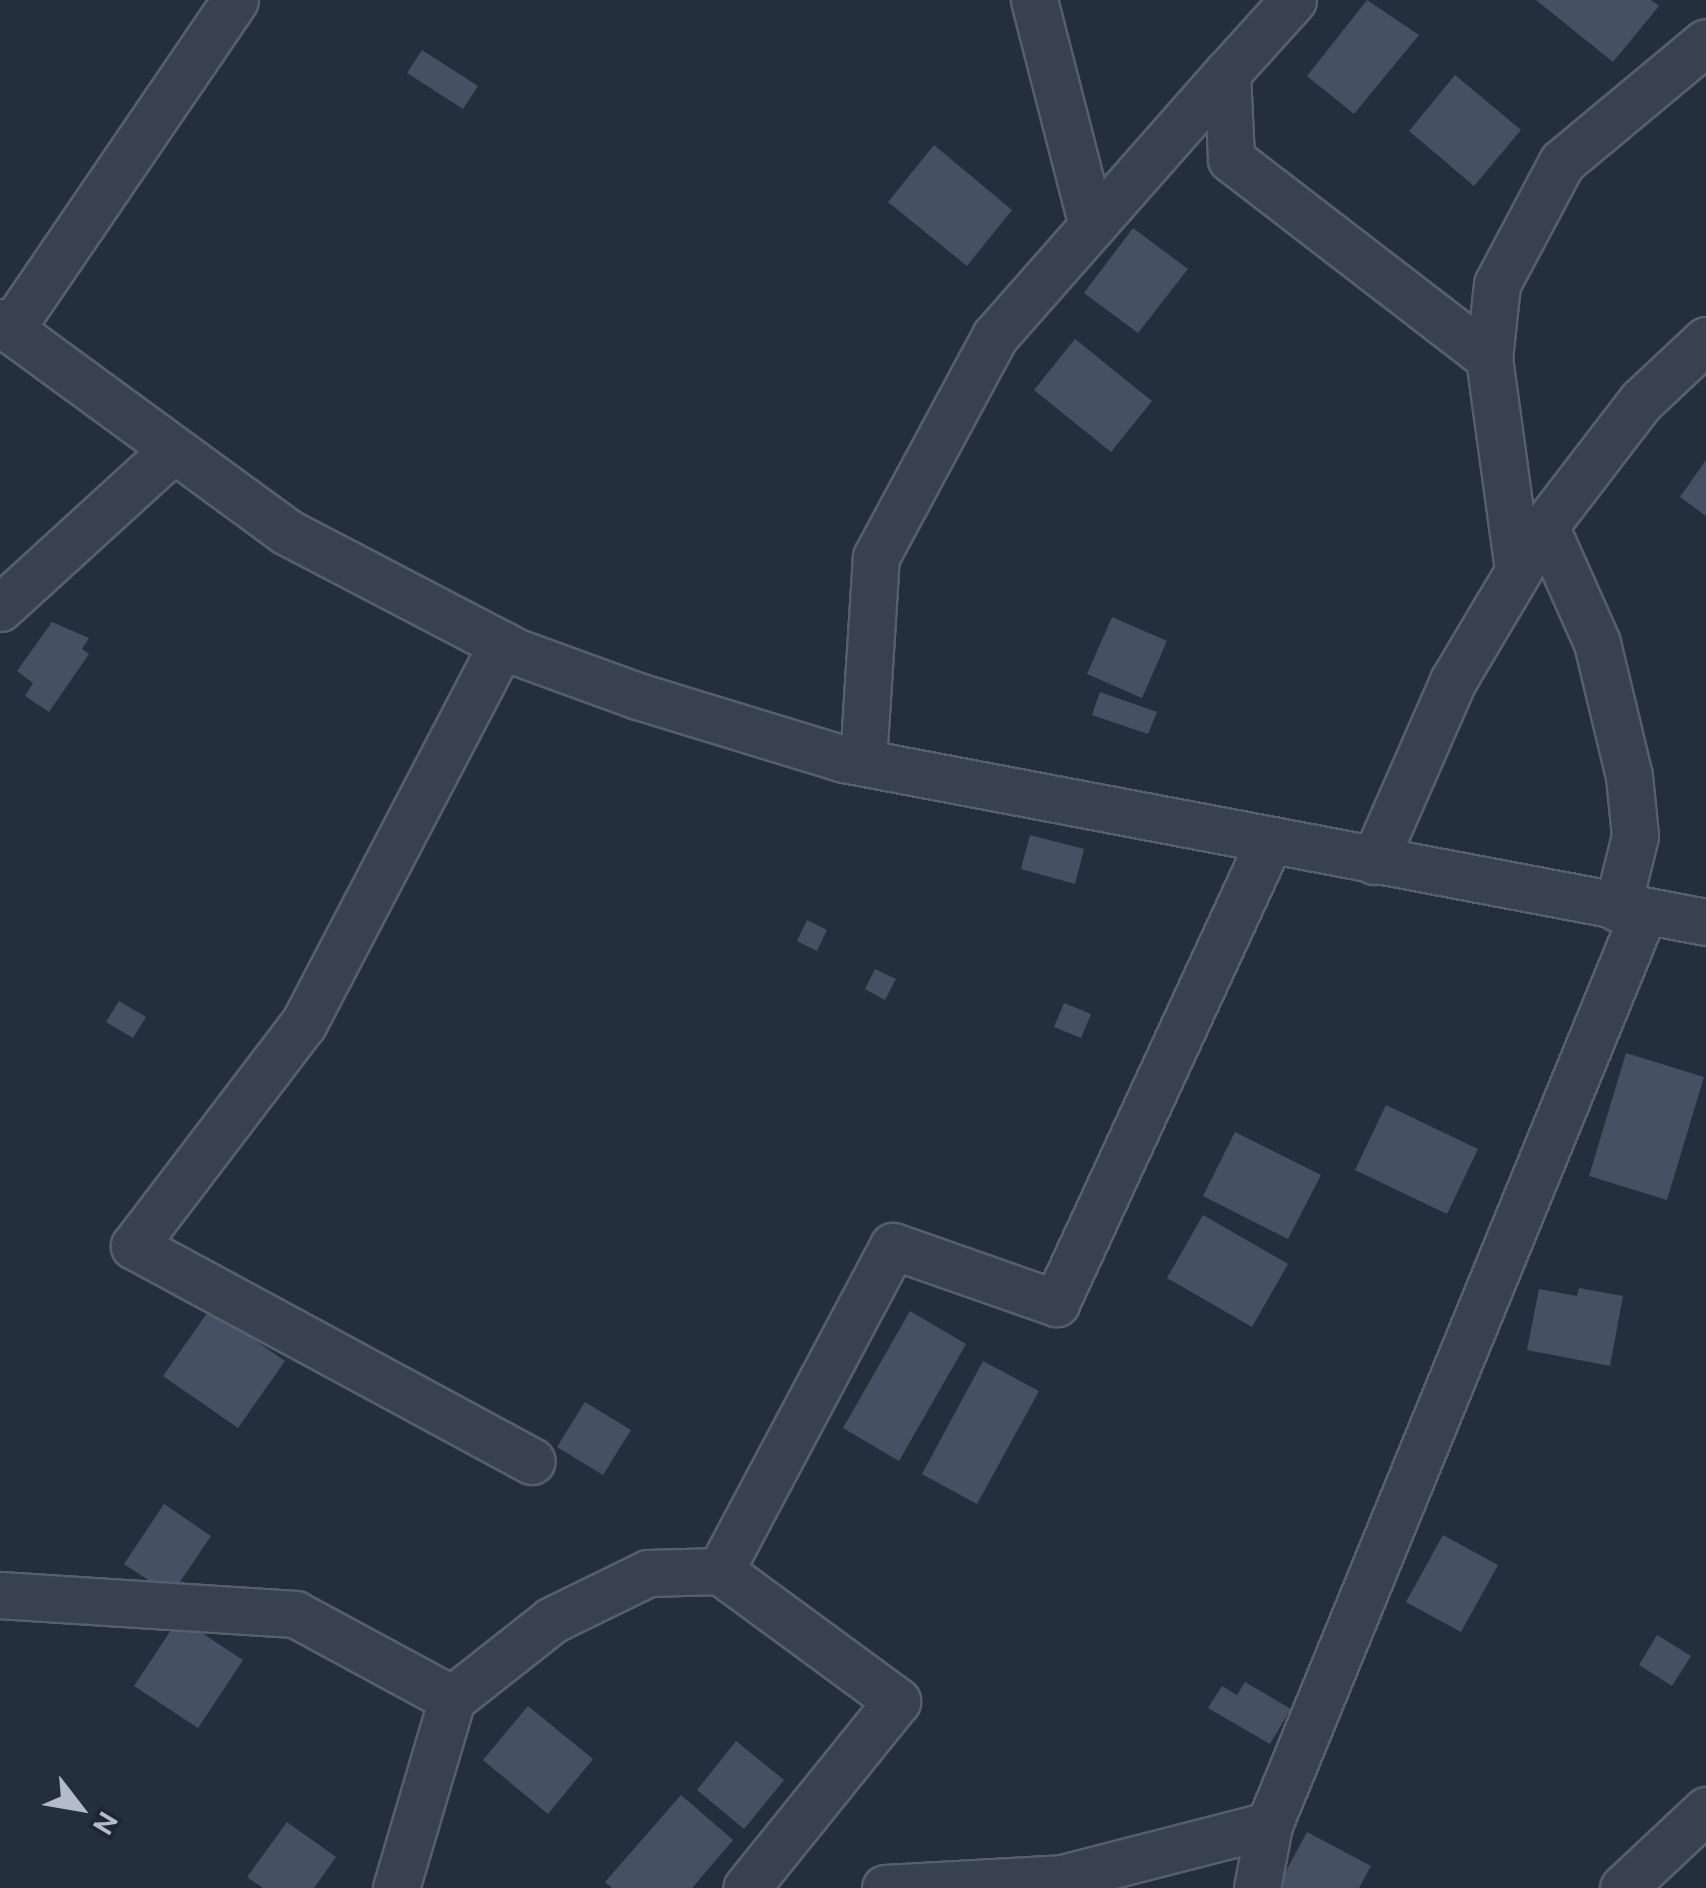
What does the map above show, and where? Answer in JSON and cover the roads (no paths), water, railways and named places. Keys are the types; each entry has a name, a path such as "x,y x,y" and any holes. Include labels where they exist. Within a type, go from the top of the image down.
{"street":[{"path":"234,0 5,326 172,452 287,532 502,644 863,762 1630,911 1706,922"},
{"path":"1034,0 1092,226"},
{"path":"863,762 876,557 995,336 1293,0"},
{"path":"1518,570 1489,358 1497,284 1562,162 1706,42"},
{"path":"1227,73 1231,160 1489,358"},
{"path":"1374,861 1453,682 1550,519 1641,400 1706,340"},
{"path":"0,608 172,452"},
{"path":"1257,1888 1269,1826 1630,911 1635,836 1628,776 1597,643 1550,519 1501,461"},
{"path":"502,644 303,1024 134,1246 532,1461"},
{"path":"720,1571 893,1246 1056,1303 1269,842"},
{"path":"399,1886 452,1700 552,1620 648,1572 720,1571 897,1701 746,1888"},
{"path":"0,1596 295,1614 452,1700"},
{"path":"1623,1888 1706,1810"},
{"path":"886,1888 1062,1878 1269,1826"}]}
